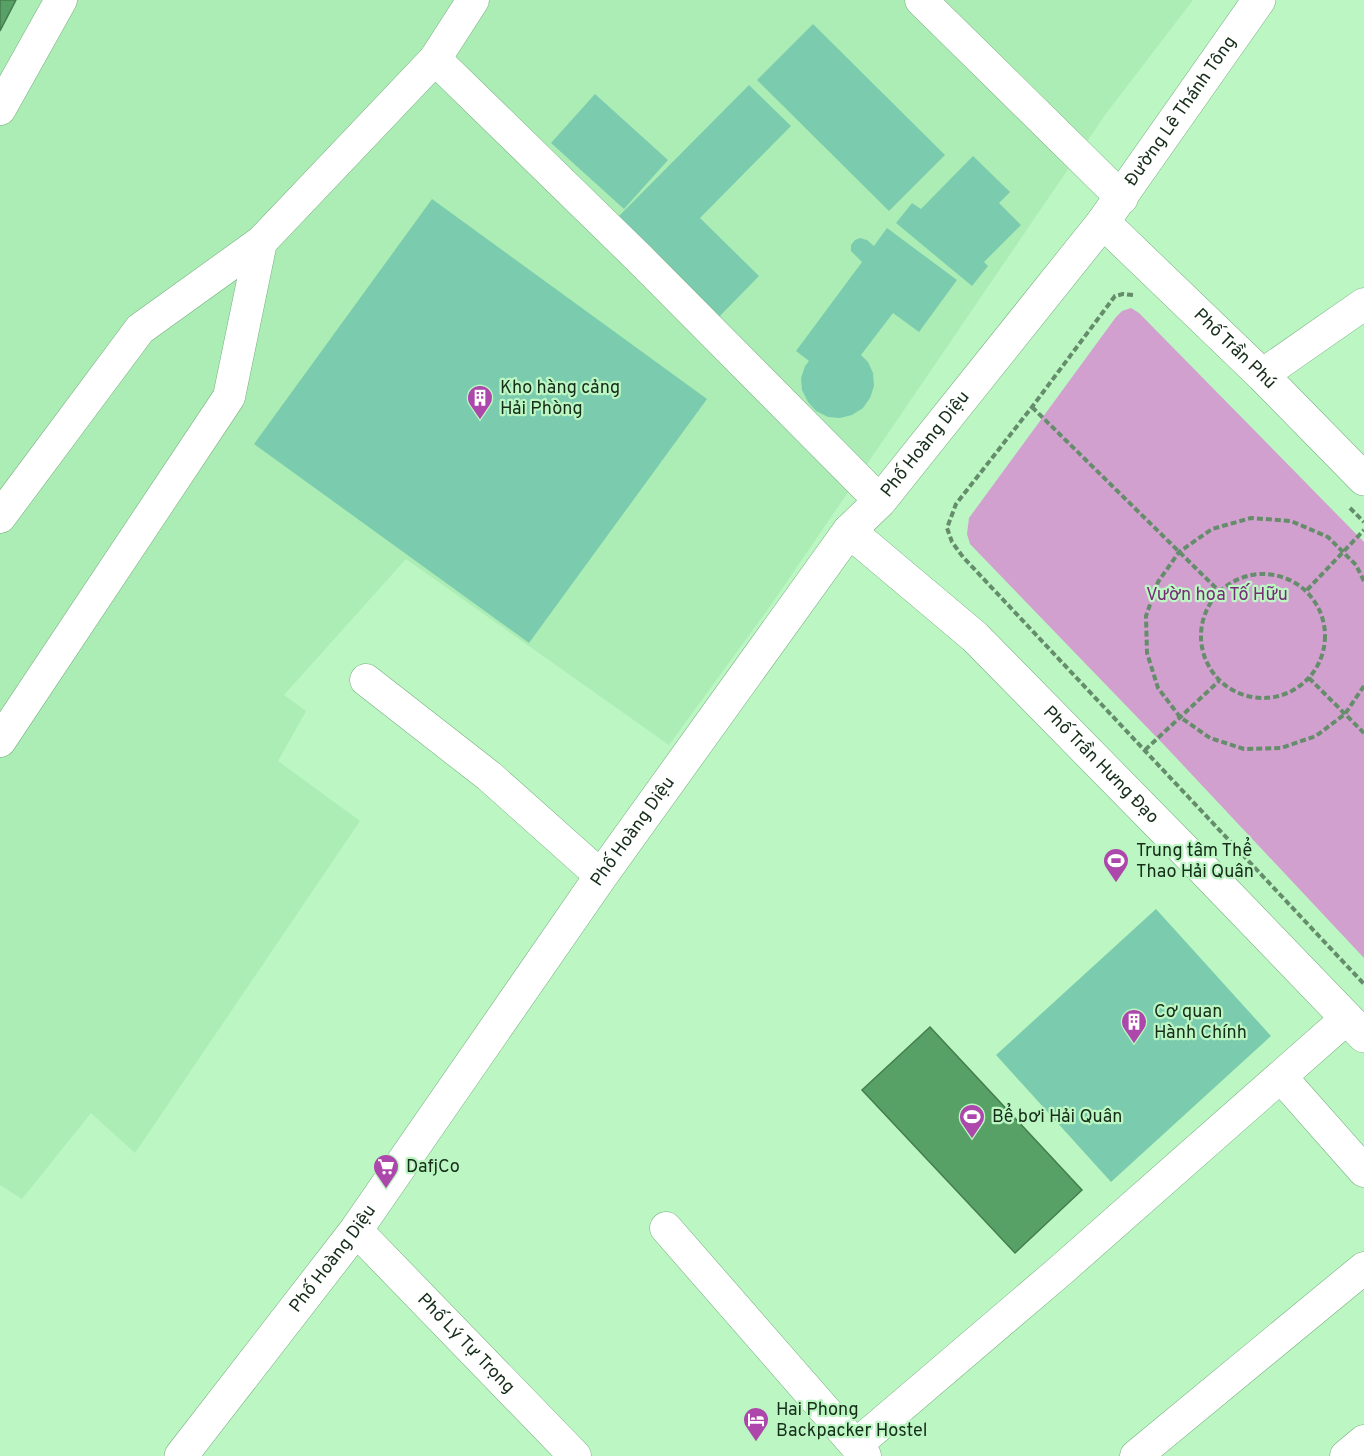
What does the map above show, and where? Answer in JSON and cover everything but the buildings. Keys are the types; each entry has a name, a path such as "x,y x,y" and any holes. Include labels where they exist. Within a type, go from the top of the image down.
{"main road":[{"name":"Đường Lê Thánh Tông","path":"1112,210 1259,0"},
{"name":"Phố Trần Phú","path":"1112,210 1262,375 1356,492"},
{"name":"Phố Hoàng Diệu","path":"181,1456 356,1230 601,876 849,531 880,501 1112,210"},
{"name":"Phố Trần Hưng Đạo","path":"849,531 975,637 1356,1027"}],"street":[{"path":"0,109 61,0"},
{"path":"0,517 140,329 261,242 435,59 473,0"},
{"path":"921,0 1112,210"},
{"path":"435,59 632,250 880,501"},
{"path":"0,741 229,397 261,242"},
{"path":"1262,375 1364,304"},
{"path":"366,680 489,776 601,876"},
{"path":"666,1228 860,1450 1281,1077 1356,1027"},
{"path":"1281,1077 1364,1171"},
{"name":"Phố Lý Tự Trọng","path":"356,1230 575,1456"},
{"path":"1136,1456 1364,1268"},
{"path":"1346,1456 1364,1441"}],"path":[{"path":"1136,295 1115,296 956,504 947,528 951,542 1364,984"},
{"path":"1032,407 1219,591"},
{"path":"1356,492 1364,522"},
{"path":"1364,581 1356,565 1328,537 1291,521 1251,518 1212,529 1179,552 1158,582 1146,616 1147,653 1158,688 1180,717 1210,738 1244,749 1281,748 1316,736 1345,714 1364,686"},
{"path":"1307,590 1364,530"},
{"path":"1253,573 1272,573 1291,579 1307,590 1318,606 1325,623 1325,643 1320,661 1310,678 1294,690 1275,697 1255,698 1236,693 1219,681 1208,665 1201,646 1201,626 1207,608 1219,591 1235,580 1253,573"},
{"path":"1310,678 1364,733"},
{"path":"1145,750 1219,681"}],"shaded area":[{"path":"0,0 16,0 0,31"},
{"path":"16,0 1193,0 1105,115 771,605 669,745 406,559 284,695 306,711 278,761 360,821 135,1153 91,1113 22,1199 0,1185 0,31"},
{"name":"Bể bơi Hải Quân","path":"930,1027 1082,1190 1015,1253 862,1090"}],"green space":[{"name":"Vườn hoa Tố Hữu","path":"1131,308 1139,313 1364,542 1364,958 1166,747 970,544 967,534 969,518 1116,317 1122,311"}],"place":[{"name":"Kho hàng cảng Hải Phòng","path":"480,421"},
{"name":"Trung tâm Thể Thao Hải Quân","path":"1116,884"},
{"name":"Cơ quan Hành Chính","path":"1134,1045"},
{"name":"Bể bơi Hải Quân","path":"972,1140"},
{"name":"DafjCo","path":"386,1190"},
{"name":"Hai Phong Backpacker Hostel","path":"756,1443"}]}
